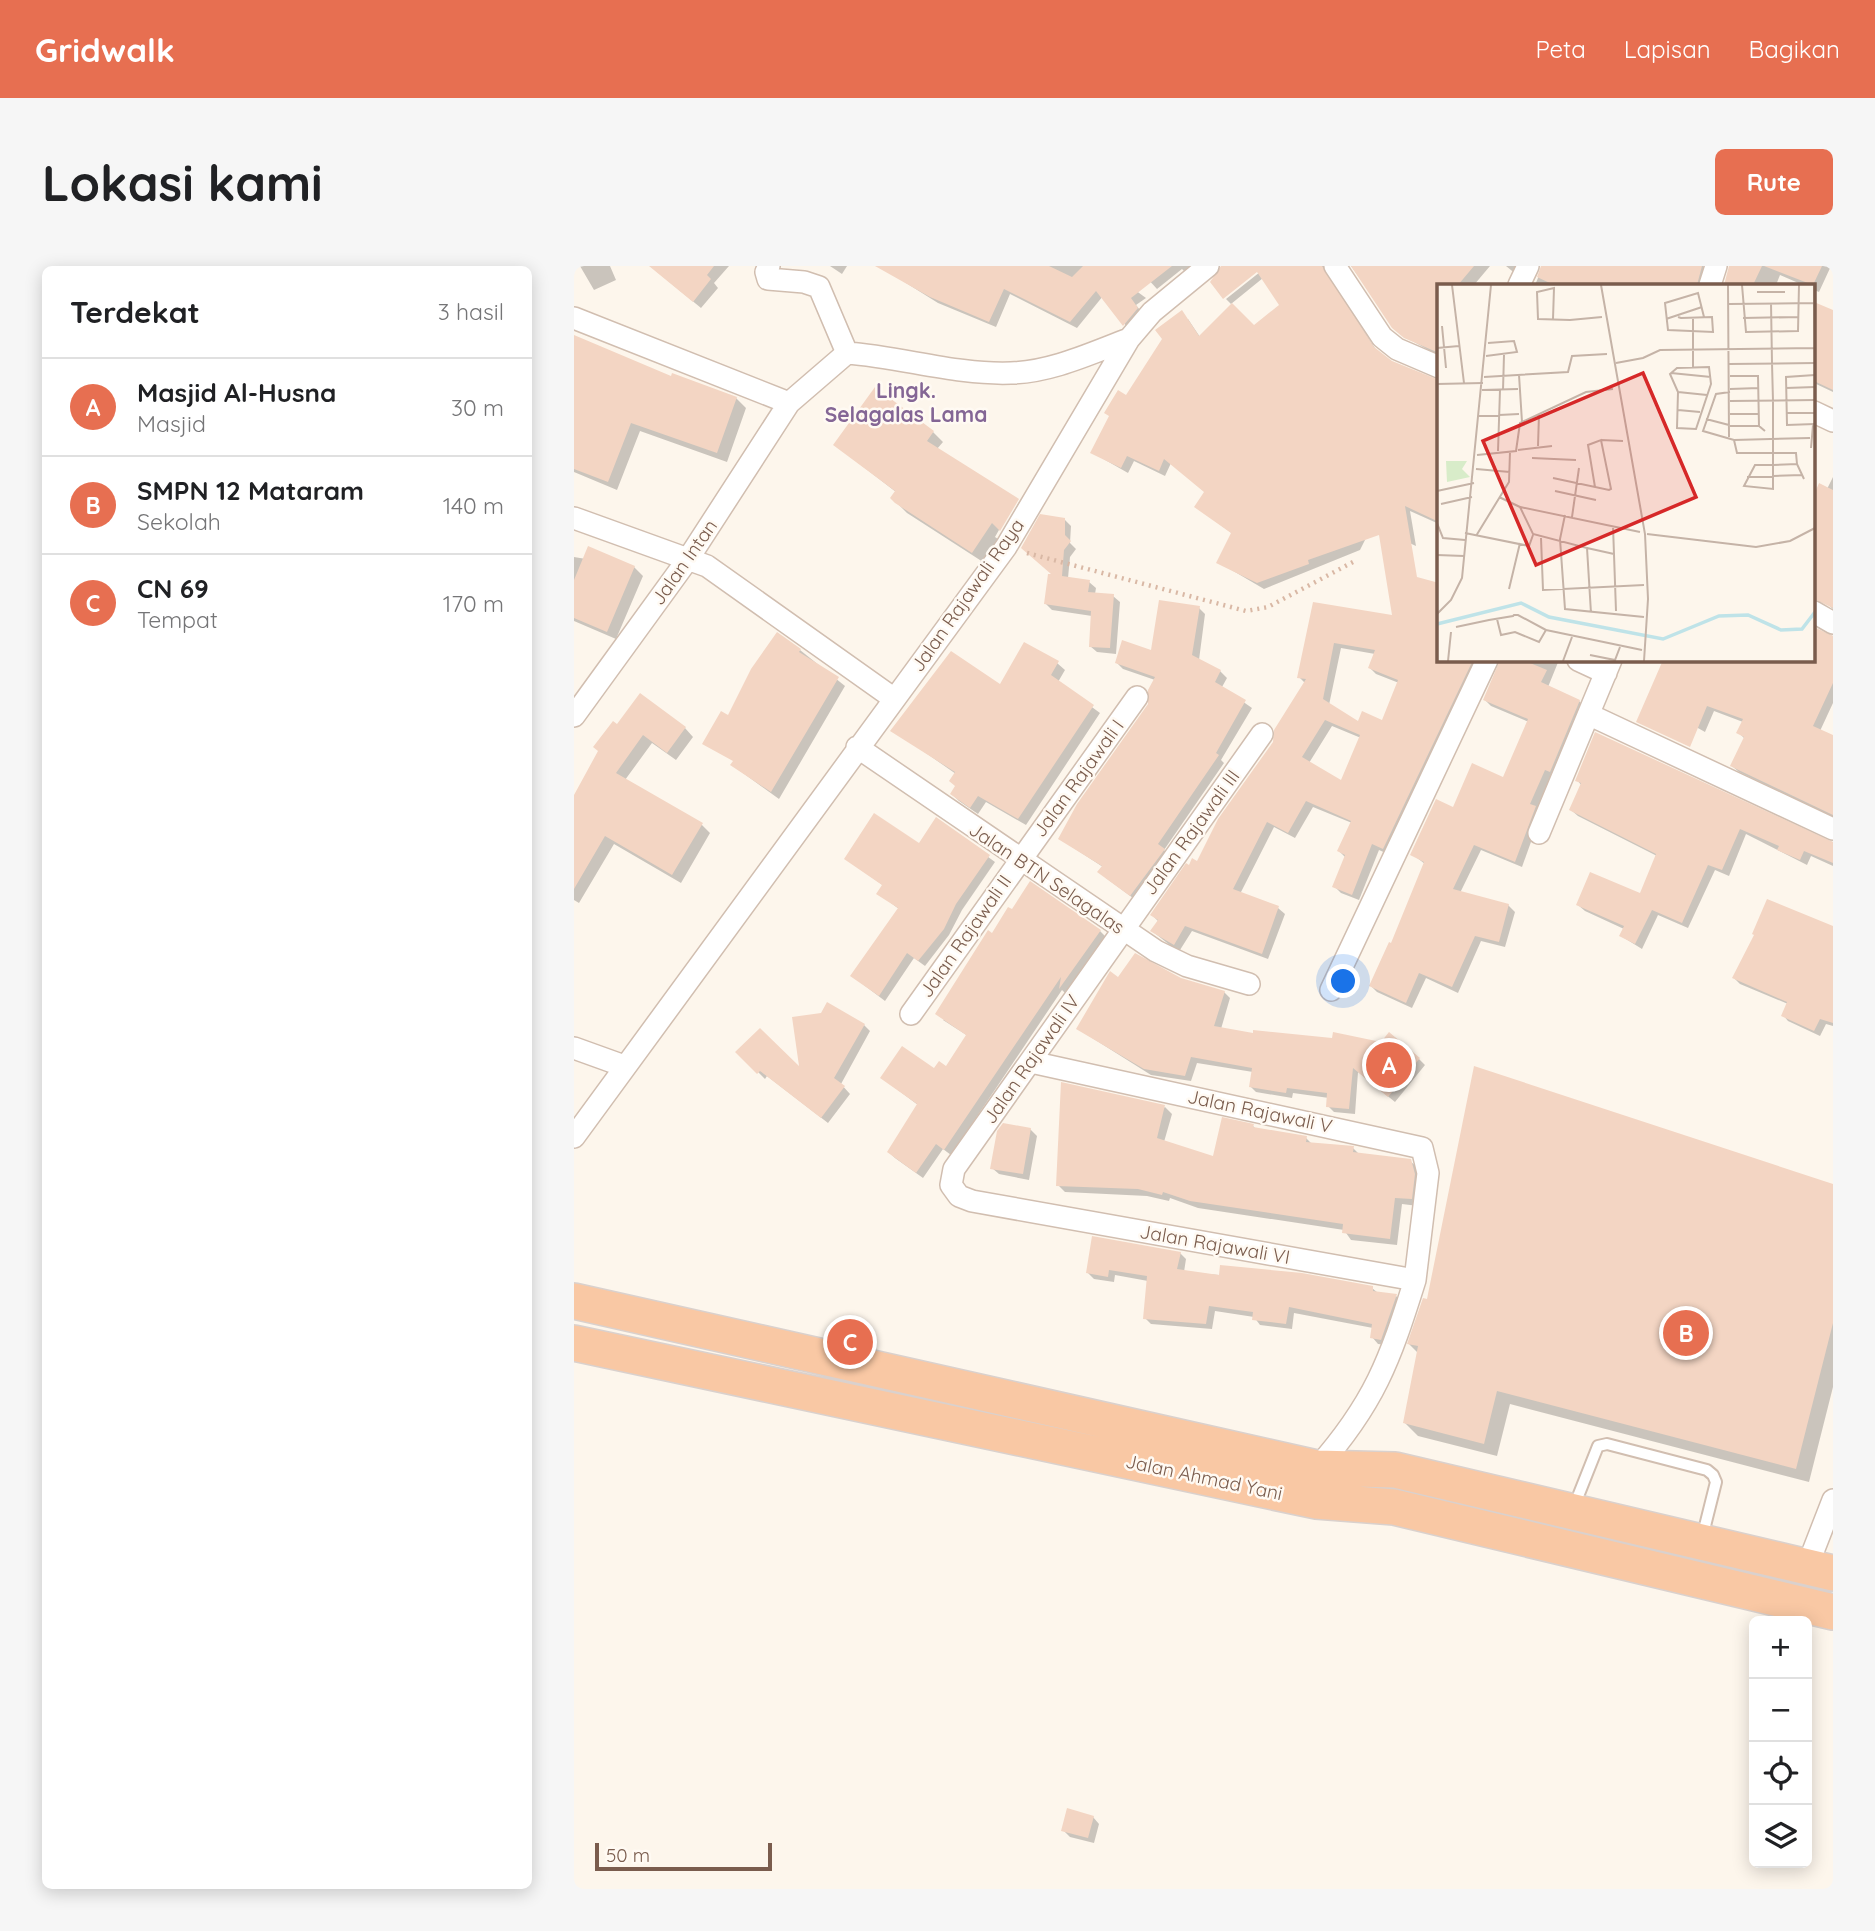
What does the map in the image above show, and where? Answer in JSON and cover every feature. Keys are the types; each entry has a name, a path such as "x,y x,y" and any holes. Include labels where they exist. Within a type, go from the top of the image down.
{"highway":[{"path":"574,1301 1322,1480 1395,1470 1820,1570"},
{"name":"Jalan Ahmad Yani","path":"574,1343 1322,1480 1394,1507 1833,1612"}],"street":[{"path":"769,266 766,272 768,279 804,282 819,287 847,353"},
{"name":"Jalan Rajawali Raya","path":"574,1137 1006,547 1129,339 1152,312 1208,266"},
{"path":"1335,266 1382,337 1397,349 1437,366"},
{"path":"1519,284 1528,266"},
{"path":"1710,284 1716,266"},
{"path":"574,318 789,403 847,353 979,372 1013,373 1052,368 1129,339"},
{"name":"Jalan Intan","path":"574,716 688,559 789,403"},
{"path":"1815,412 1833,421"},
{"path":"574,518 707,566 893,698"},
{"path":"1815,613 1833,622"},
{"path":"1331,990 1486,662"},
{"path":"1539,833 1608,666 1588,662"},
{"name":"Jalan Rajawali I","path":"1019,859 1137,697"},
{"path":"1590,715 1833,829"},
{"name":"Jalan Rajawali III","path":"1121,929 1262,734"},
{"name":"Jalan BTN Selagalas","path":"857,747 1121,929 1187,966 1249,984"},
{"name":"Jalan Rajawali II","path":"911,1014 1019,859"},
{"name":"Jalan Rajawali IV","path":"953,1191 950,1178 954,1169 1121,929"},
{"path":"574,1048 624,1066"},
{"name":"Jalan Rajawali V","path":"1031,1062 1422,1148 1427,1161 1424,1215 1415,1280"},
{"name":"Jalan Rajawali VI","path":"953,1191 972,1201 1415,1280"},
{"path":"1322,1480 1346,1436 1370,1401 1388,1361 1415,1280"},
{"path":"1820,1570 1833,1500"}],"lane":[{"path":"1572,1511 1592,1455 1598,1446 1607,1444 1707,1470 1713,1475 1716,1482 1701,1542"}],"path":[{"path":"1006,547 1246,611 1268,607 1355,561"}],"building":[{"path":"649,266 714,266 707,275 711,279 693,302"},
{"path":"875,266 1049,266 1072,277 1083,266 1172,266 1131,298 1138,308 1123,326 1096,291 1070,322 1004,289 989,322 930,297"},
{"path":"1221,266 1322,266 1374,347 1392,361 1437,379 1437,521 1405,506 1417,577 1437,582 1437,662 1472,662 1383,849 1372,844 1352,895 1332,887 1345,855 1337,851 1351,821 1306,801 1288,833 1267,822 1233,889 1279,906 1262,954 1185,926 1174,945 1150,931 1158,920 1150,915 1186,863 1189,865 1192,858 1197,861 1218,819 1273,742 1274,730 1306,679 1297,678 1313,602 1392,615 1379,535 1308,560 1309,564 1257,583 1216,563 1231,533 1194,507 1204,492 1164,459 1159,471 1127,456 1121,468 1090,453 1109,416 1104,413 1118,390 1126,395 1162,339 1155,330 1182,310 1199,336 1232,303 1254,325 1279,305 1257,272 1223,299 1210,282","holes":["1334,643 1375,650 1368,668 1398,680 1382,720 1362,711 1358,721 1323,699","1325,720 1360,735 1341,780 1302,757"]},
{"path":"1351,266 1474,266 1459,284 1437,284 1437,352 1404,338 1392,328"},
{"path":"1541,266 1702,266 1697,284 1552,284 1537,277"},
{"path":"1729,266 1762,266 1753,284 1724,284"},
{"path":"1764,266 1822,266 1813,284"},
{"path":"1815,302 1833,310 1833,390 1815,381"},
{"path":"574,335 671,376 672,373 737,397 717,453 631,423 608,482 574,469"},
{"path":"875,387 934,431 927,441 1019,499 1000,531 992,523 972,553 895,503 890,498 895,491 833,445"},
{"path":"1819,483 1833,490 1833,608 1815,599 1815,493"},
{"path":"1040,514 1065,518 1065,535 1071,541 1064,550 1062,576 1090,580 1088,592 1114,594 1110,648 1089,647 1091,611 1044,604 1048,574 1051,574 1021,548"},
{"path":"588,546 635,566 607,632 574,618 574,580"},
{"path":"1159,600 1200,606 1192,655 1221,670 1215,682 1246,700 1216,753 1219,755 1158,844 1165,849 1130,896 1097,872 1102,866 1058,839 1077,804 1148,704 1148,690 1155,677 1115,663 1122,640 1151,650"},
{"path":"1815,627 1833,636 1833,683 1813,726 1833,735 1833,815 1730,766 1744,737 1736,733 1743,719 1707,706 1690,747 1636,722 1662,662 1815,662"},
{"path":"777,632 801,649 799,652 839,677 771,792 730,765 733,761 702,744 721,711 728,715 751,669"},
{"path":"1024,642 1059,661 1051,675 1094,705 1018,819 978,796 970,808 950,794 955,786 949,781 955,772 890,731 951,651 1000,684"},
{"path":"1499,662 1528,662 1547,670 1541,682 1580,700 1550,772 1545,770 1530,804 1536,806 1515,862 1474,845 1453,889 1509,904 1499,942 1475,936 1452,987 1419,973 1406,1003 1369,986 1389,942 1391,943 1424,862 1410,855 1436,799 1453,807 1472,763 1503,777 1528,719 1483,700"},
{"path":"640,693 686,727 667,753 643,735 616,773 703,823 672,875 605,836 574,889 574,795 598,751 593,747 613,721 617,724"},
{"path":"1595,732 1833,842 1833,863 1804,851 1800,860 1777,850 1779,846 1740,829 1722,870 1708,865 1682,923 1652,910 1635,944 1619,936 1624,926 1576,905 1590,872 1640,893 1656,854 1569,810 1581,783 1575,781"},
{"path":"874,813 919,843 936,817 990,855 956,904 944,929 918,961 907,953 879,996 850,976 898,908 876,894 882,885 844,859"},
{"path":"1030,881 1101,930 1059,989 1061,977 944,1150 936,1144 916,1173 887,1152 917,1104 880,1078 902,1046 934,1068 939,1061 946,1066 966,1035 935,1014 988,930 992,933 1008,907 1012,909"},
{"path":"1767,899 1833,926 1833,1023 1820,1019 1814,1031 1781,1016 1787,1002 1732,978 1754,935 1752,934"},
{"path":"1135,953 1181,978 1225,991 1214,1026 1253,1033 1253,1030 1332,1038 1333,1032 1381,1042 1389,1032 1420,1058 1388,1097 1353,1068 1349,1109 1326,1107 1327,1093 1287,1088 1286,1093 1249,1087 1252,1068 1191,1057 1185,1076 1144,1069 1076,1029 1110,971 1118,977"},
{"path":"827,1002 865,1024 834,1078 845,1086 821,1118 760,1071 757,1074 735,1052 760,1028 799,1066 792,1017 821,1013"},
{"path":"1474,1066 1833,1184 1833,1323 1796,1469 1497,1391 1484,1444 1403,1423 1418,1346 1407,1344 1423,1298 1427,1299"},
{"path":"1061,1082 1165,1105 1157,1138 1213,1156 1222,1117 1254,1124 1253,1127 1307,1136 1306,1142 1354,1146 1353,1152 1411,1159 1415,1174 1412,1199 1395,1198 1390,1239 1342,1233 1343,1224 1190,1201 1163,1192 1162,1195 1138,1189 1056,1186"},
{"path":"1003,1123 1031,1128 1023,1174 990,1169 997,1131"},
{"path":"1092,1236 1181,1252 1177,1269 1219,1275 1220,1265 1302,1273 1373,1286 1373,1291 1397,1294 1381,1340 1370,1338 1372,1324 1289,1307 1286,1324 1252,1320 1253,1312 1209,1306 1206,1324 1143,1319 1147,1276 1109,1270 1108,1277 1086,1273"},
{"path":"1067,1808 1094,1816 1088,1838 1061,1831"}],"place":[{"name":"Masjid Al-Husna","path":"1389,1065"},
{"name":"SMPN 12 Mataram","path":"1686,1333"},
{"name":"CN 69","path":"850,1342"}],"district":[{"name":"Lingk. Selagalas Lama","path":"906,402"}]}
